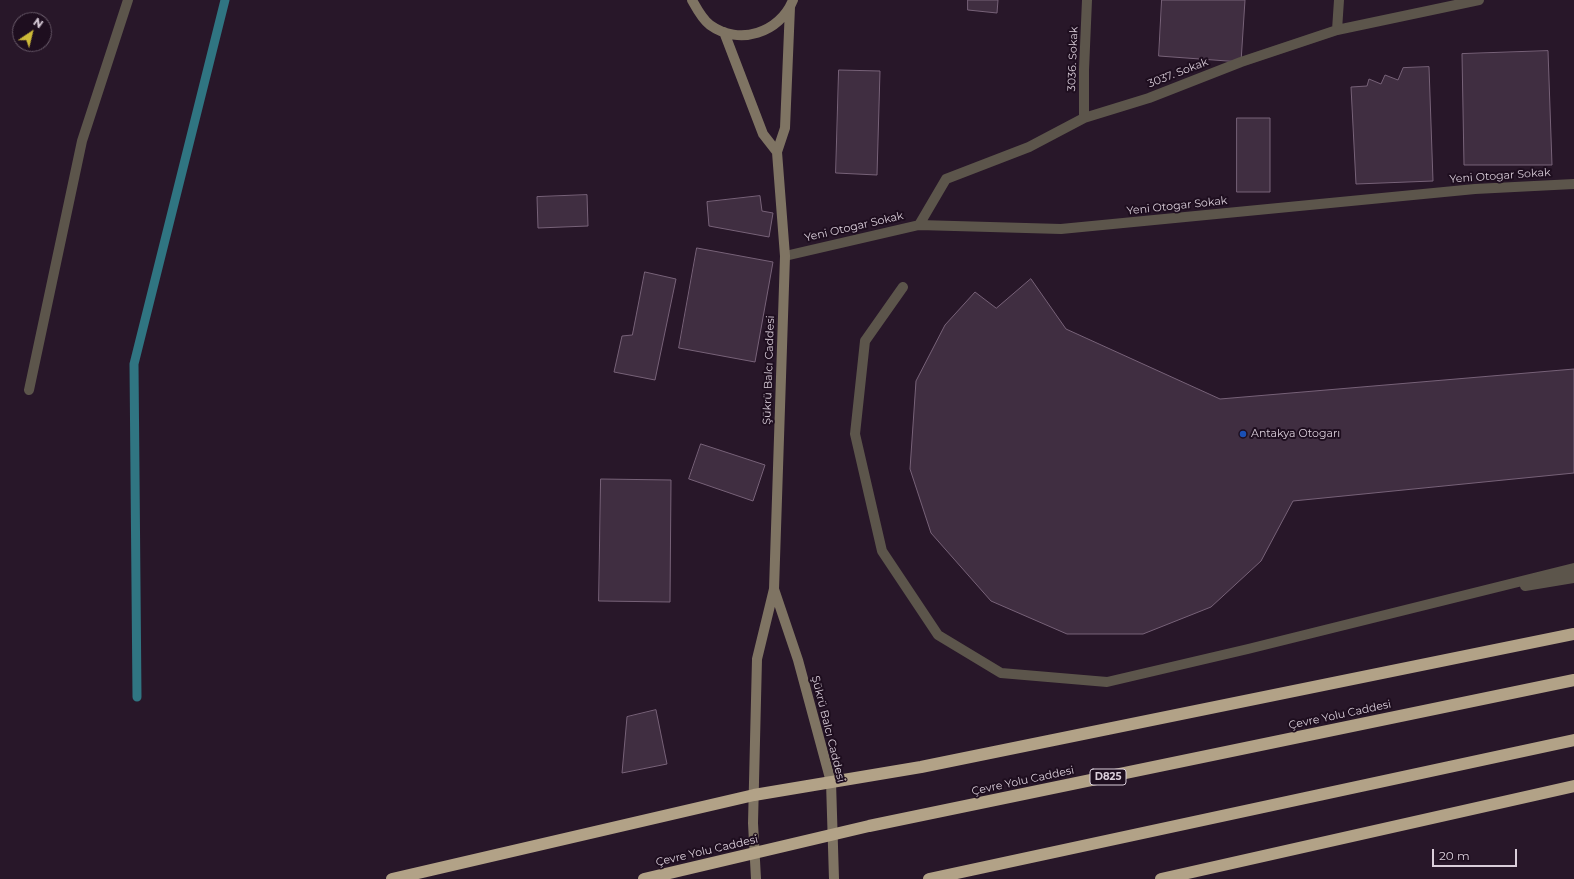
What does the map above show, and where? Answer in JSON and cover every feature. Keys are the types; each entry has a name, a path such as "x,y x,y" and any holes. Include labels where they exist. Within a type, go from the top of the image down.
{"highway":[{"path":"392,879 754,795 921,767 1574,634"},
{"name":"Çevre Yolu Caddesi","path":"644,879 869,826 1574,680"},
{"path":"929,879 1574,740"},
{"path":"1161,879 1574,786"}],"street":[{"path":"29,390 82,141 128,0"},
{"path":"692,0 699,14 710,24 724,32 738,35 754,34 769,29 781,20 791,4"},
{"name":"3036. Sokak","path":"1084,118 1084,70 1087,0"},
{"path":"1337,30 1339,0"},
{"name":"3037. Sokak","path":"919,225 946,179 1029,147 1084,118 1149,98 1241,62 1337,30 1479,0"},
{"name":"Şükrü Balcı Caddesi","path":"756,879 753,823 758,659 774,589 785,256 777,152 785,128 791,4"},
{"path":"724,32 762,134 777,152"},
{"name":"Yeni Otogar Sokak","path":"785,256 919,225 1061,230 1475,189 1574,184"},
{"path":"903,287 865,341 855,434 882,551 938,635 1001,673 1107,682 1248,649 1574,568"},
{"path":"1461,595 1574,578"},
{"name":"Şükrü Balcı Caddesi","path":"774,589 798,660 831,782 834,879"}],"building":[{"path":"968,0 998,0 997,13 968,10"},
{"path":"1162,0 1245,0 1241,62 1159,56"},
{"path":"1548,51 1552,165 1464,165 1462,54"},
{"path":"1429,67 1433,181 1356,184 1351,87 1367,86 1369,79 1381,84 1385,75 1398,80 1403,68"},
{"path":"839,70 880,71 877,175 836,173"},
{"path":"1237,118 1270,118 1270,192 1237,192"},
{"path":"587,195 588,226 538,228 537,197"},
{"path":"760,196 762,211 773,213 769,237 709,226 707,202"},
{"path":"697,248 773,262 755,362 679,348"},
{"path":"645,272 676,279 655,380 614,372 622,336 632,335"},
{"name":"Antakya Otogarı","path":"1031,279 1066,329 1220,399 1574,369 1574,473 1293,501 1261,561 1211,607 1143,634 1067,634 991,601 931,533 910,469 916,381 945,325 975,292 996,308"},
{"path":"701,444 765,465 753,501 689,479"},
{"path":"601,479 671,480 670,602 599,601"},
{"path":"656,710 667,764 622,773 627,717"}],"waterway":[{"path":"137,697 134,364 225,0"}],"place":[{"name":"Antakya Otogarı","path":"1243,434"}]}
